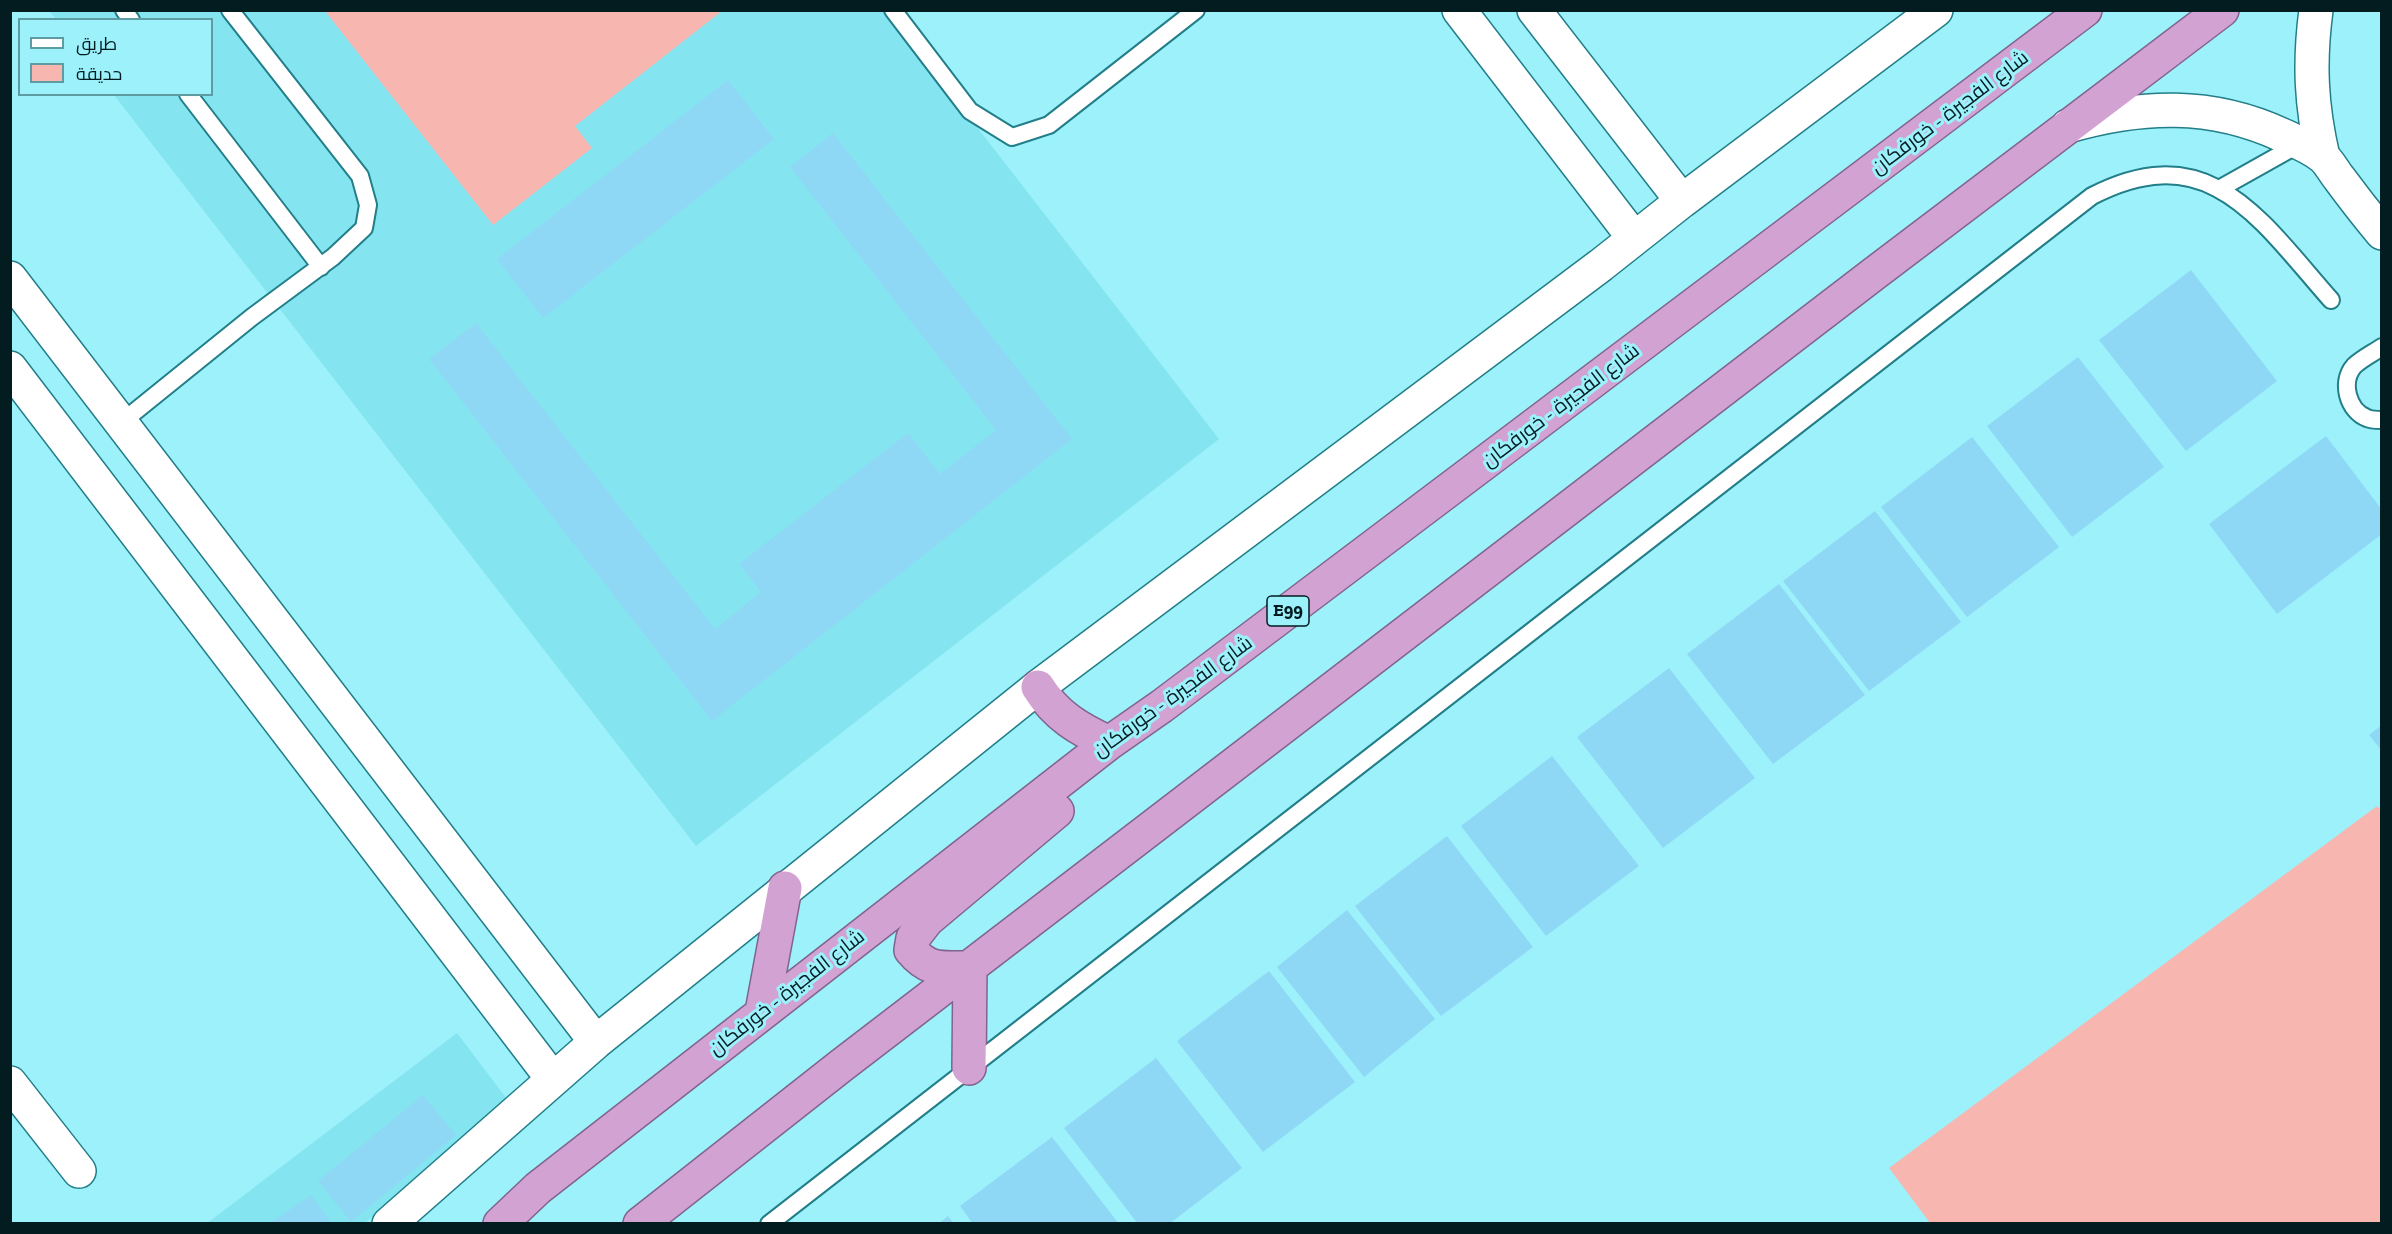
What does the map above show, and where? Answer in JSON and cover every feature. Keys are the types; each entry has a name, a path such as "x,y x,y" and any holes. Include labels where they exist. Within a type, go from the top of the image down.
{"highway":[{"name":"شارع الفجيرة - خورفكان","path":"500,1224 538,1188 1109,743 1162,706 2085,10"},
{"path":"640,1224 970,968 2066,127 2222,10"},
{"path":"1038,687 1057,713 1071,724 1109,743"},
{"path":"970,968 935,967 922,964 911,950 913,938 927,920 1120,755 1162,706"},
{"path":"762,1012 785,888"},
{"path":"969,1068 970,968"}],"street":[{"path":"1459,10 1634,238"},
{"path":"1534,10 1682,201"},
{"path":"389,1224 552,1078 785,888 1038,687 1601,265 1682,201 1936,10"},
{"path":"2312,150 2315,121 2311,84 2311,46 2316,10"},
{"path":"2066,127 2105,115 2145,110 2185,109 2225,115 2264,126 2312,150 2382,233"},
{"path":"10,278 596,1042"},
{"path":"10,368 552,1078"},
{"path":"10,1083 79,1171"}],"lane":[{"path":"122,422 252,317 321,267 364,228 368,205 360,176 230,10"},
{"path":"893,10 970,111 1011,137 1049,124 1196,10"},
{"path":"190,96 321,267"},
{"path":"2220,189 2312,150"},
{"path":"769,1224 2092,196 2116,184 2142,177 2168,175 2194,179 2220,189 2242,202 2260,220 2331,300"},
{"path":"2382,347 2353,367 2347,381 2347,396 2355,409 2366,418 2382,420"}],"shaded area":[{"path":"49,11 887,11 1219,439 696,846 115,96 213,96 213,18 55,18"},
{"path":"457,1033 510,1103 365,1223 206,1224"}],"green space":[{"path":"325,11 722,11 575,126 592,148 493,225"},
{"path":"2377,806 2382,812 2381,1223 1930,1223 1889,1168"}],"building":[{"path":"728,80 774,139 543,318 497,259"},
{"path":"833,133 1072,439 712,721 429,359 476,323 715,629 761,592 739,564 908,433 940,474 996,430 790,167"},
{"path":"2191,270 2277,381 2186,451 2099,340"},
{"path":"2078,357 2164,467 2072,537 1987,426"},
{"path":"2326,436 2382,510 2382,534 2277,614 2209,524"},
{"path":"1972,437 2059,547 1967,617 1881,507"},
{"path":"1875,511 1961,622 1869,691 1783,581"},
{"path":"1779,584 1865,695 1773,764 1687,654"},
{"path":"1669,668 1755,778 1663,848 1577,737"},
{"path":"2382,725 2382,751 2369,735"},
{"path":"1552,756 1639,866 1546,936 1461,826"},
{"path":"1447,836 1533,947 1441,1016 1355,906"},
{"path":"1347,910 1435,1019 1364,1077 1277,967"},
{"path":"1269,971 1355,1082 1263,1152 1177,1041"},
{"path":"1156,1058 1242,1168 1169,1224 1138,1224 1064,1128"},
{"path":"423,1095 456,1135 351,1222 318,1181"},
{"path":"1052,1137 1119,1224 973,1224 960,1206"},
{"path":"311,1195 332,1224 269,1224"},
{"path":"948,1216 954,1224 938,1224"}]}
